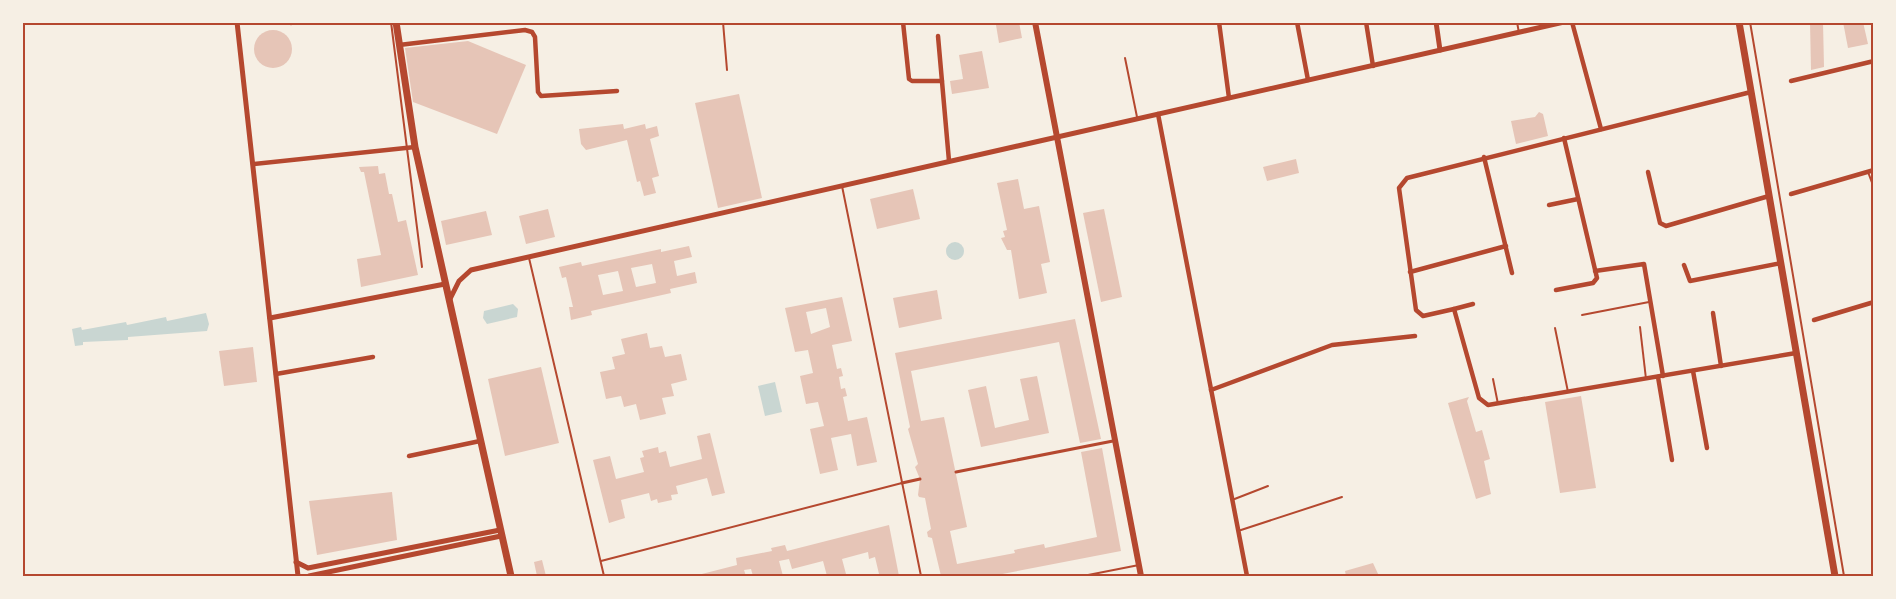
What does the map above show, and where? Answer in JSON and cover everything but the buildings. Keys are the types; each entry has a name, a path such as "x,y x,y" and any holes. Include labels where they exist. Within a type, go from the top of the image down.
{"main road":[{"path":"396,22 415,147 511,576"},
{"path":"1035,22 1141,576"},
{"path":"1739,22 1835,576"}],"street":[{"path":"237,22 298,576"},
{"path":"903,22 909,79 942,81"},
{"path":"1219,22 1229,98"},
{"path":"1297,22 1308,80"},
{"path":"1366,22 1373,66"},
{"path":"1436,22 1440,50"},
{"path":"448,301 459,281 471,270 1564,22"},
{"path":"1572,22 1601,129"},
{"path":"399,45 525,30 532,32 535,37 538,92 542,96 617,91"},
{"path":"938,36 949,161"},
{"path":"1791,81 1874,61"},
{"path":"1473,304 1423,316 1416,310 1400,184 1413,175 1751,92"},
{"path":"1158,114 1247,576"},
{"path":"1556,290 1593,283 1597,278 1564,138"},
{"path":"253,164 415,147"},
{"path":"1484,157 1512,273"},
{"path":"1791,194 1871,171"},
{"path":"1648,172 1660,223 1666,226 1769,196"},
{"path":"1550,205 1578,199"},
{"path":"1410,273 1506,246"},
{"path":"1683,265 1688,280 1693,281 1781,263"},
{"path":"1595,271 1644,264 1652,301 1672,460"},
{"path":"270,318 445,284"},
{"path":"1814,320 1874,302"},
{"path":"1454,309 1479,399 1495,404 1796,353"},
{"path":"1713,314 1721,366"},
{"path":"1211,390 1332,345 1415,336"},
{"path":"276,374 373,357"},
{"path":"1693,371 1707,448"},
{"path":"409,456 480,441"},
{"path":"956,472 1115,441"},
{"path":"902,483 920,479"},
{"path":"296,562 308,568 501,533"},
{"path":"309,576 501,533"}],"lane":[{"path":"391,22 422,267"},
{"path":"723,22 727,70"},
{"path":"1517,22 1519,33"},
{"path":"1750,22 1844,576"},
{"path":"1125,58 1137,119"},
{"path":"1871,171 1874,188"},
{"path":"843,186 921,576"},
{"path":"528,256 604,576"},
{"path":"1582,315 1652,301"},
{"path":"1640,327 1646,379"},
{"path":"1555,328 1568,392"},
{"path":"1493,379 1495,404"},
{"path":"601,561 902,483"},
{"path":"1232,500 1268,486"},
{"path":"1238,531 1342,497"},
{"path":"1083,576 1139,565"}],"shaded area":[{"path":"955,242 961,245 964,251 961,257 955,260 949,257 946,251 949,245"},
{"path":"513,304 518,309 517,317 487,324 483,318 484,311"},
{"path":"206,313 209,324 207,331 128,337 128,340 83,342 83,345 75,346 72,329 81,327 82,330 126,322 127,325 166,317 167,321"},
{"path":"775,382 782,412 765,416 758,386"}]}
